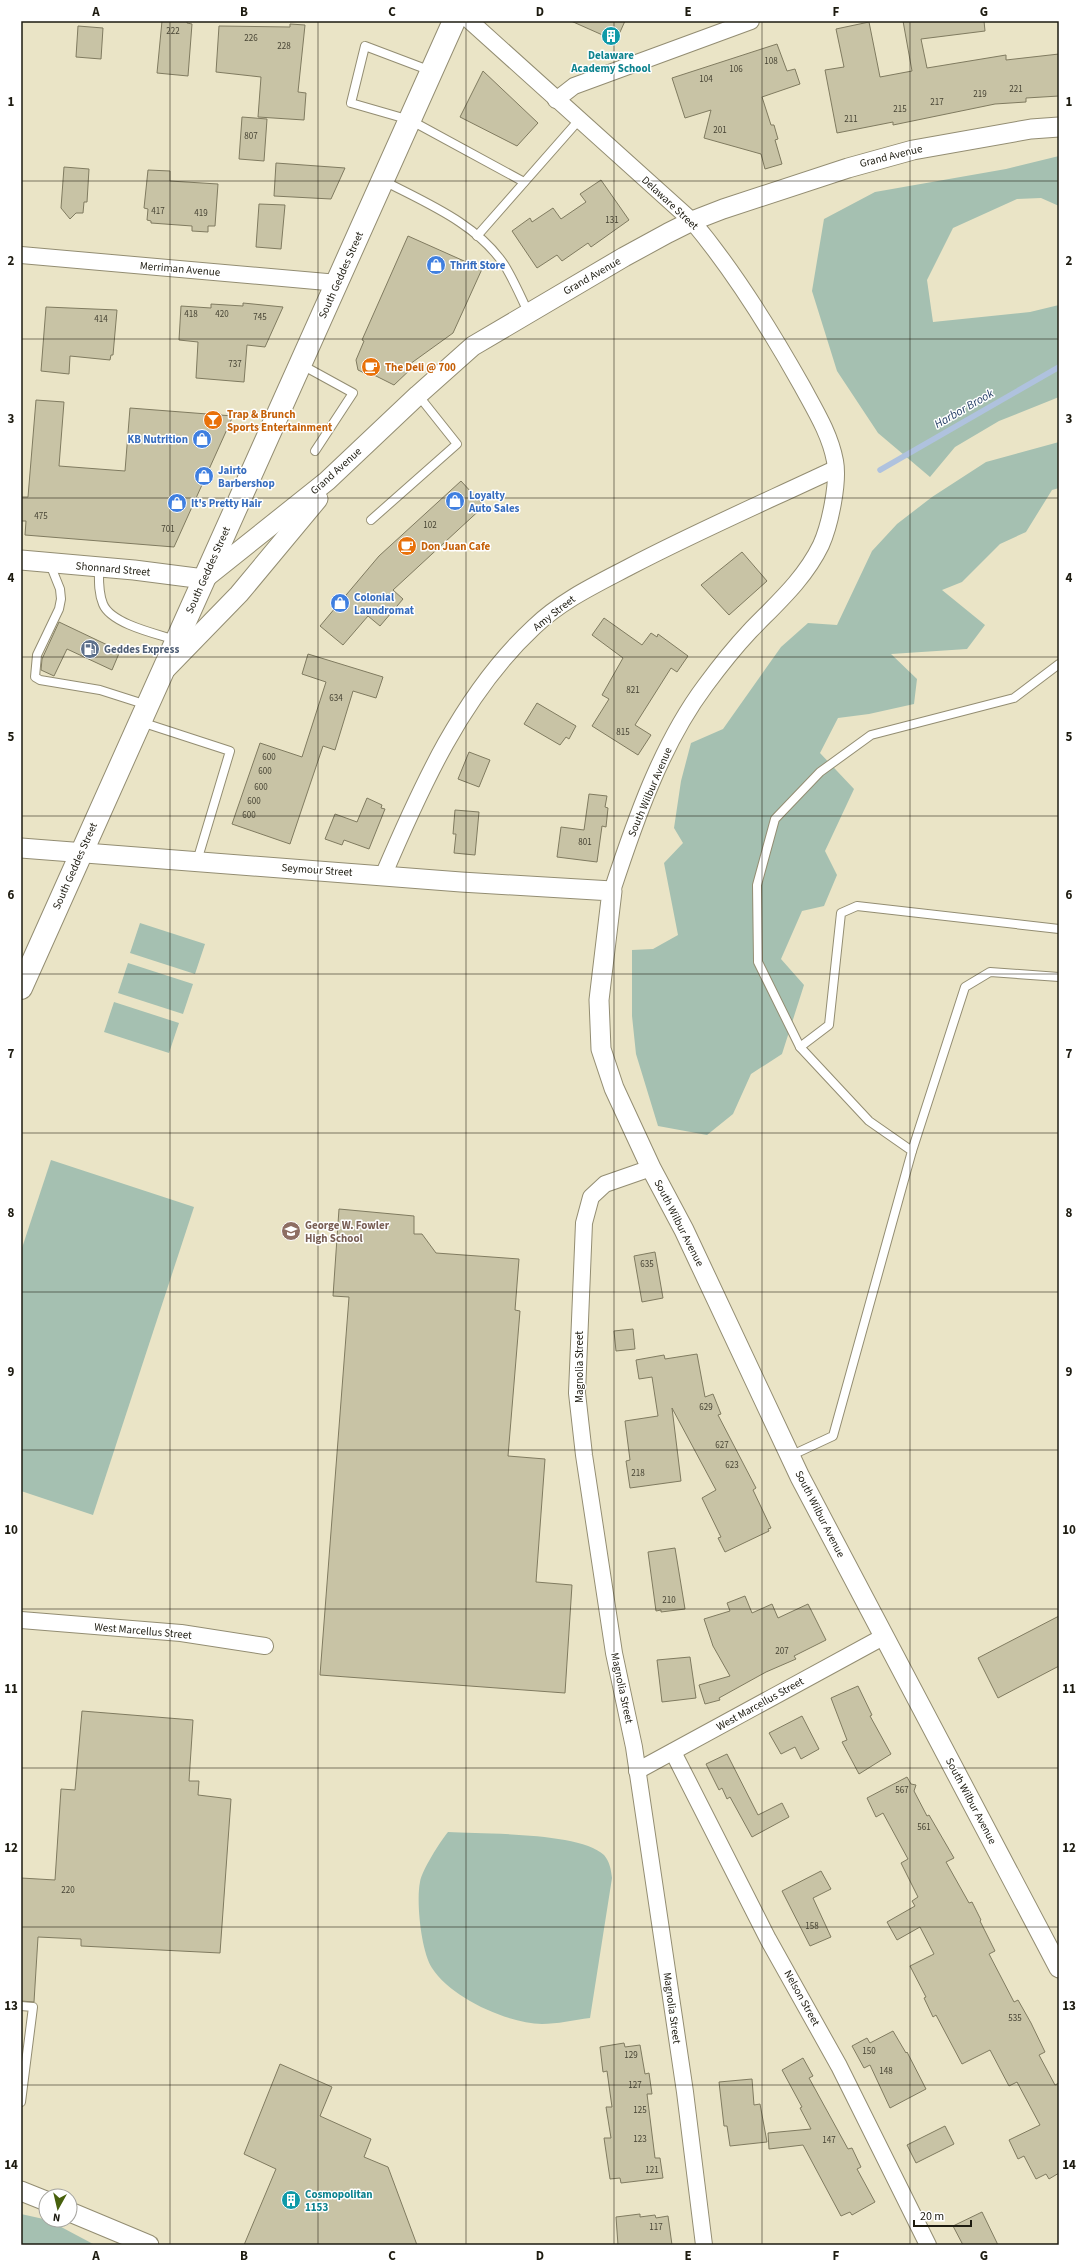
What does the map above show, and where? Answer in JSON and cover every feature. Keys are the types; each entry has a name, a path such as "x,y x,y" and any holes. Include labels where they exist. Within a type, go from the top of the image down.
{"main road":[{"name":"South Geddes Street","path":"21,988 81,852 164,672 204,579 454,21"}],"street":[{"name":"Delaware Street","path":"470,21 692,221 712,245 781,348 824,427 836,462 836,469"},
{"path":"556,100 574,86 751,21"},
{"name":"Grand Avenue","path":"204,579 326,481 473,346 528,312 624,257 692,221 848,168 913,150 1031,129 1059,127"},
{"name":"Merriman Avenue","path":"21,255 338,282"},
{"name":"Amy Street","path":"383,876 413,807 455,726 500,663 534,626 578,594 589,588 666,548 836,469"},
{"name":"South Wilbur Avenue","path":"836,469 828,526 821,545 796,585 748,634 704,686 677,731 636,818 612,891 599,1000 601,1049 614,1088 651,1168 684,1230 790,1456 883,1637 1059,1968"},
{"path":"164,672 239,594 321,496 326,481"},
{"name":"Shonnard Street","path":"21,560 204,579"},
{"name":"Seymour Street","path":"21,848 383,876 612,891"},
{"name":"Magnolia Street","path":"651,1168 605,1184 591,1197 584,1223 577,1393 584,1455 614,1653 637,1771 685,2092 704,2245"},
{"name":"West Marcellus Street","path":"21,1620 181,1633 265,1646"},
{"name":"West Marcellus Street","path":"637,1771 883,1637"},
{"name":"Nelson Street","path":"673,1752 768,1939 839,2066 928,2245"},
{"path":"21,2191 38,2198"},
{"path":"78,2215 149,2245"}],"lane":[{"path":"432,72 364,46 351,103 410,120 524,182"},
{"path":"477,236 579,120"},
{"path":"383,181 446,214 477,236 505,266 528,312"},
{"path":"301,365 353,393 315,451"},
{"path":"371,520 457,444 418,395"},
{"path":"50,563 60,589 61,599 59,609 37,655 35,677 40,680 100,690 144,714 230,751 197,861"},
{"path":"99,567 99,592 104,606 111,614 123,622 177,640"},
{"path":"912,1151 869,1122 800,1047 758,962 757,885 776,819 820,772 870,735 1014,698 1059,664"},
{"path":"800,1047 829,1025 841,913 857,906 1059,929"},
{"path":"790,1456 833,1436 912,1151 965,987 990,972 1059,977"},
{"path":"21,2006 33,2007 21,2102"}],"green space":[{"path":"1059,156 1059,206 1041,198 1017,199 953,228 927,280 933,322 1030,312 1059,305 1059,397 999,421 955,447 930,477 878,433 837,371 812,291 824,219 875,192 1006,169"},
{"path":"1059,442 1059,488 1052,490 1026,532 1000,544 962,582 942,590 985,625 967,649 891,654 917,679 914,704 869,714 838,718 820,753 854,789 825,851 837,875 824,906 802,911 781,959 804,985 782,1054 751,1074 733,1114 707,1135 658,1126 636,1054 632,1016 632,950 653,949 678,935 664,863 683,843 674,828 681,781 691,743 723,729 781,647 808,623 837,625 872,551 897,524 932,497 986,462"},
{"path":"140,923 205,944 195,974 130,953"},
{"path":"128,963 193,984 183,1014 118,993"},
{"path":"114,1002 179,1023 169,1053 104,1032"},
{"path":"51,1160 194,1207 93,1515 21,1491 21,1251"},
{"path":"448,1832 506,1834 553,1838 592,1847 604,1855 609,1863 612,1878 590,2018 560,2023 542,2024 528,2023 497,2014 466,1999 441,1979 432,1968 425,1950 420,1926 419,1890 421,1877 424,1871 436,1849"},
{"path":"21,2214 38,2218 38,2228 63,2228 95,2245 21,2245"}],"building":[{"path":"162,21 187,21 187,23 192,24 188,76 157,73"},
{"name":"Delaware Academy School","path":"571,21 625,21 616,41"},
{"path":"903,21 984,21 985,31 921,39 927,68 1006,55 1006,60 1059,54 1059,96 1026,98 1026,102 995,104 893,125 893,122 837,133 825,70 844,67 836,29 869,22 880,77 912,71"},
{"path":"290,24 305,25 298,92 306,93 304,120 258,117 261,77 216,72 219,26 290,27"},
{"path":"78,26 103,28 101,59 76,57"},
{"path":"777,44 787,71 795,69 800,84 762,97 771,125 774,125 778,139 775,140 782,164 765,169 761,154 704,138 711,110 685,118 672,78"},
{"path":"483,71 538,123 517,146 460,117"},
{"path":"242,117 267,119 264,161 239,159"},
{"path":"276,163 345,168 331,199 274,196"},
{"path":"64,167 89,169 87,202 84,202 83,213 76,213 70,219 61,208"},
{"path":"148,170 170,171 170,181 218,184 215,226 208,226 208,232 192,231 192,226 151,223 151,221 147,220 148,209 144,208"},
{"path":"601,180 629,220 591,247 588,243 562,261 557,255 537,268 512,231 530,218 532,222 553,208 561,219 586,202 580,194"},
{"path":"259,204 285,205 281,249 256,247"},
{"path":"408,236 482,269 453,333 410,364 414,366 394,385 372,374 371,376 358,370 356,360 364,341 362,340"},
{"path":"243,303 283,307 265,347 247,345 244,382 196,378 198,342 179,340 181,306 211,308 211,304 243,306"},
{"path":"46,307 117,310 113,355 111,355 110,360 70,356 69,374 41,371"},
{"path":"36,400 64,402 59,466 125,471 130,408 233,416 174,547 25,535 26,521 21,521 21,497 28,497"},
{"path":"461,481 484,506 393,590 403,599 380,626 368,616 343,645 320,626 379,556"},
{"path":"742,552 767,581 729,615 701,585"},
{"path":"604,618 642,645 651,633 657,637 658,634 688,656 677,672 671,668 635,725 651,735 638,755 592,726 609,699 602,695 623,658 592,635"},
{"path":"59,622 120,651 112,670 67,649 54,676 41,670 42,659"},
{"path":"308,654 383,677 376,698 353,691 335,750 323,746 290,844 232,824 260,743 302,757 326,682 302,674"},
{"path":"537,703 576,726 569,739 566,737 560,745 524,724"},
{"path":"469,752 490,760 479,787 458,779"},
{"path":"589,794 607,796 605,807 608,808 606,827 602,826 597,862 557,857 561,827 584,830"},
{"path":"367,798 382,805 381,808 385,809 369,849 344,840 342,845 325,839 335,814 357,822"},
{"path":"455,810 479,812 475,855 454,853 456,834 453,834"},
{"path":"339,1209 414,1216 414,1234 422,1234 436,1253 519,1259 515,1310 520,1311 508,1456 545,1459 536,1582 572,1585 565,1693 320,1675 349,1297 333,1296"},
{"path":"655,1252 663,1298 642,1302 634,1256"},
{"path":"633,1329 635,1349 616,1351 614,1331"},
{"path":"697,1354 705,1397 713,1394 721,1414 718,1415 756,1488 753,1490 771,1528 768,1529 769,1531 725,1552 718,1538 721,1537 702,1498 716,1490 672,1408 681,1481 630,1488 626,1461 630,1460 625,1421 658,1416 652,1377 639,1379 636,1360 664,1355 665,1359"},
{"path":"675,1548 685,1609 661,1612 661,1610 656,1611 648,1552"},
{"path":"745,1596 752,1613 772,1604 778,1618 808,1604 826,1640 794,1656 796,1659 766,1672 719,1698 720,1700 705,1704 699,1685 730,1676 713,1646 704,1619 730,1611 727,1603"},
{"path":"1059,1616 1059,1666 998,1698 978,1658"},
{"path":"690,1657 696,1698 662,1702 657,1660"},
{"path":"858,1686 872,1715 870,1716 891,1754 859,1774 842,1742 847,1740 831,1698"},
{"path":"82,1711 193,1720 189,1781 199,1781 198,1795 231,1799 220,1953 81,1946 81,1939 38,1937 34,2002 21,2001 21,1878 55,1880 61,1789 75,1790"},
{"path":"802,1716 819,1749 801,1759 795,1747 781,1754 769,1733"},
{"path":"727,1754 758,1815 782,1803 789,1817 752,1837 730,1797 727,1799 722,1788 719,1790 706,1764"},
{"path":"907,1777 911,1784 916,1785 914,1791 927,1816 929,1815 954,1858 946,1862 969,1903 972,1902 995,1951 989,1954 1014,2002 1018,2000 1045,2052 1039,2055 1055,2085 1059,2083 1059,2173 1049,2179 1046,2174 1036,2179 1024,2156 1018,2159 1009,2140 1040,2125 1017,2082 1009,2086 990,2050 962,2064 936,2015 933,2017 924,1998 926,1997 910,1966 934,1954 920,1927 897,1940 887,1922 915,1906 912,1901 918,1897 901,1863 908,1859 883,1813 876,1817 867,1798"},
{"path":"821,1871 831,1889 813,1898 831,1937 810,1946 782,1891"},
{"path":"893,2031 906,2053 907,2052 926,2089 890,2108 870,2065 864,2068 852,2046 867,2038 870,2043"},
{"path":"624,2043 625,2047 640,2045 645,2074 649,2073 652,2094 647,2094 655,2158 660,2158 663,2178 621,2183 620,2178 610,2179 604,2138 611,2138 606,2107 612,2107 607,2071 603,2072 600,2047"},
{"path":"803,2058 813,2076 809,2078 848,2149 852,2148 861,2167 857,2169 875,2202 852,2215 850,2212 841,2216 803,2145 769,2149 768,2133 811,2129 800,2108 802,2107 782,2070"},
{"path":"280,2064 332,2087 320,2116 371,2139 364,2157 388,2167 417,2245 244,2245 276,2169 244,2154"},
{"path":"752,2079 754,2105 760,2104 767,2142 730,2146 727,2126 724,2126 719,2082"},
{"path":"945,2126 954,2144 916,2163 907,2145"},
{"path":"982,2212 998,2245 963,2245 953,2226"},
{"path":"640,2214 640,2217 655,2215 656,2218 668,2216 672,2245 618,2245 616,2217"}],"waterway":[{"name":"Harbor Brook","path":"880,470 1059,367"}],"place":[{"name":"Delaware Academy School","path":"611,36"},
{"name":"Thrift Store","path":"436,265"},
{"name":"The Deli @ 700","path":"371,367"},
{"name":"Trap & Brunch Sports Entertainment","path":"213,420"},
{"name":"KB Nutrition","path":"202,439"},
{"name":"Jairto Barbershop","path":"204,476"},
{"name":"Loyalty Auto Sales","path":"455,501"},
{"name":"It's Pretty Hair","path":"177,503"},
{"name":"Don Juan Cafe","path":"407,546"},
{"name":"Colonial Laundromat","path":"340,603"},
{"name":"Geddes Express","path":"90,649"},
{"name":"George W. Fowler High School","path":"291,1231"},
{"name":"Cosmopolitan 1153","path":"291,2200"}]}
